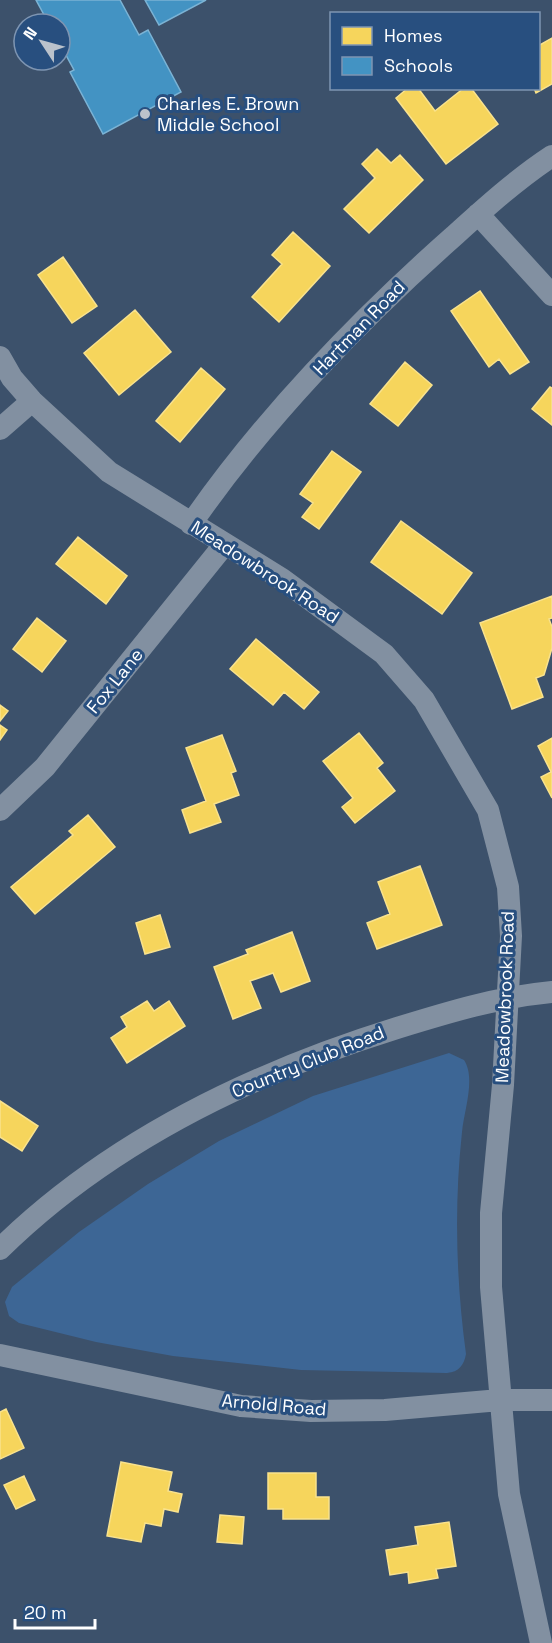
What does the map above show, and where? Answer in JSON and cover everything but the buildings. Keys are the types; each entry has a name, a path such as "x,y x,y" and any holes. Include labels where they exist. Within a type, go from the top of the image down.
{"street":[{"name":"Hartman Road","path":"191,524 249,448 380,303 478,214 552,156"},
{"path":"478,214 552,295"},
{"name":"Meadowbrook Road","path":"0,357 12,378 32,401 109,472 282,579 376,648 424,700 488,810 508,887 511,936 509,996 491,1213 491,1287 509,1494 541,1643"},
{"path":"0,429 32,401"},
{"name":"Fox Lane","path":"0,810 45,766 224,545"},
{"name":"Country Club Road","path":"0,1249 28,1222 125,1149 253,1080 358,1040 509,996 552,992"},
{"name":"Arnold Road","path":"0,1355 241,1406 311,1411 385,1410 500,1400 552,1400"}],"shaded area":[{"path":"449,1053 464,1060 469,1076 459,1160 457,1215 458,1271 466,1354 458,1369 447,1373 301,1370 173,1356 96,1342 19,1323 9,1316 5,1302 12,1287 79,1232 148,1184 219,1141 313,1096"}],"place":[{"name":"Charles E. Brown Middle School","path":"145,114"}]}
